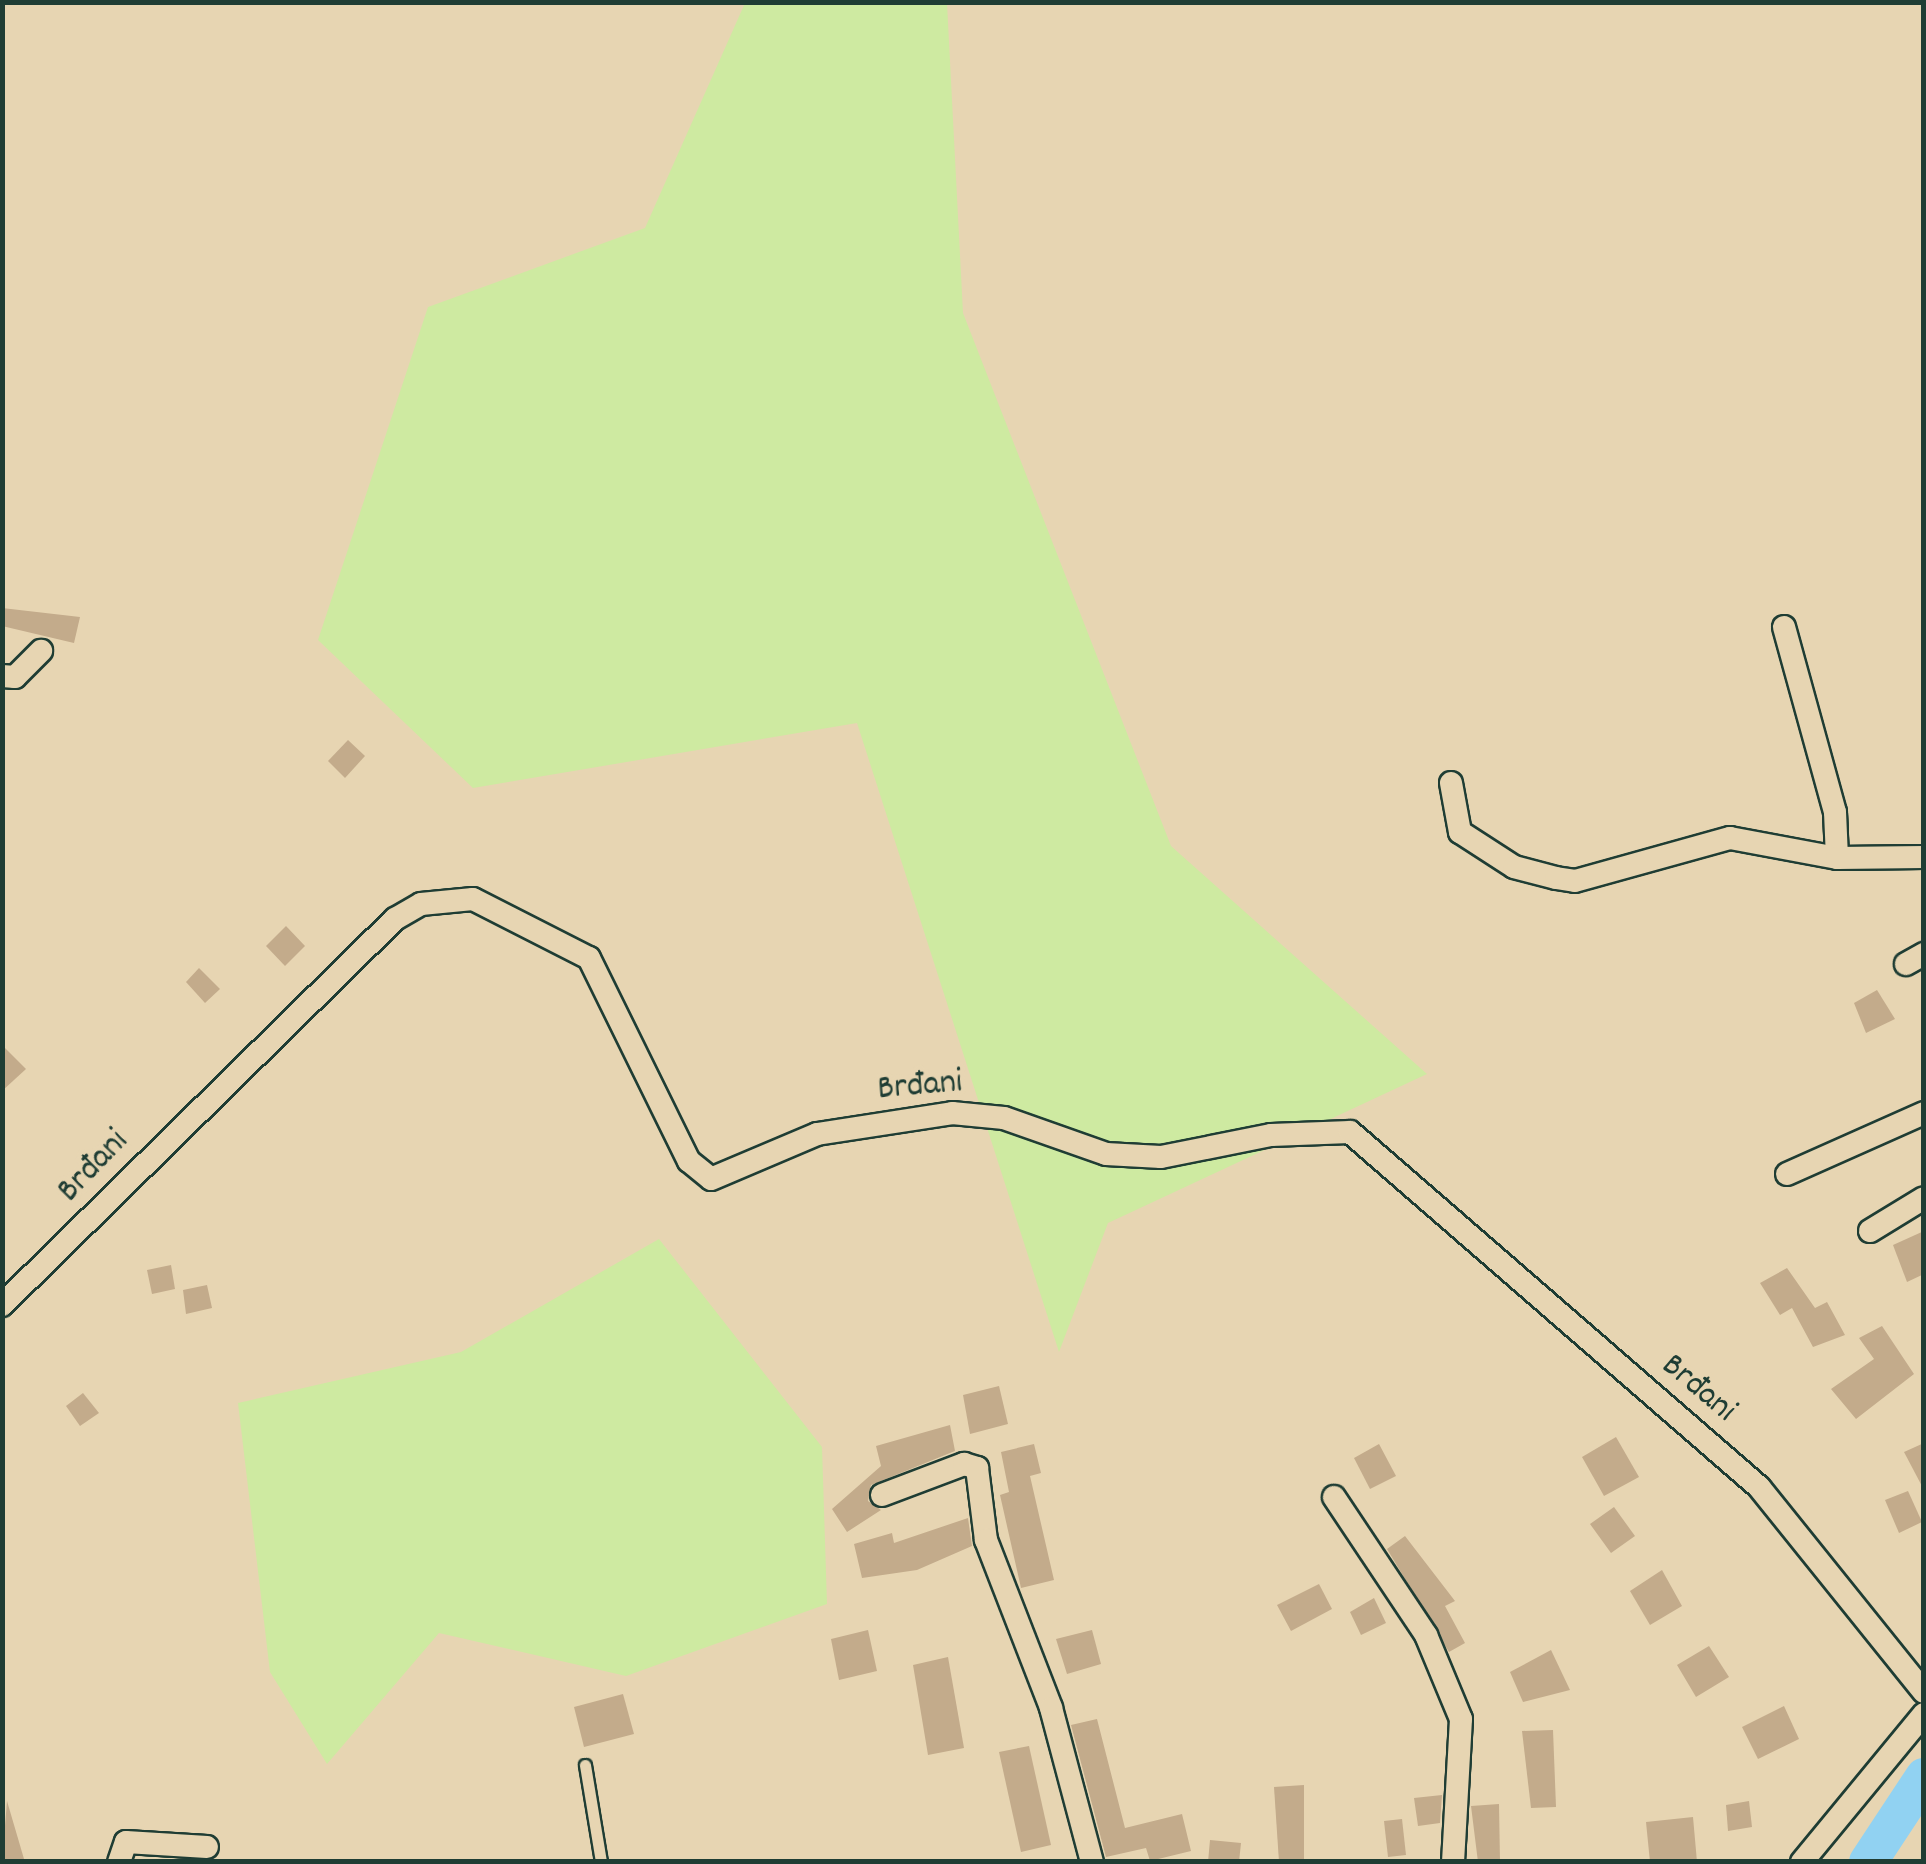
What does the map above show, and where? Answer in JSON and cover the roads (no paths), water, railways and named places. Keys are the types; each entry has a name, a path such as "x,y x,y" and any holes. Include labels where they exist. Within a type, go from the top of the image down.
{"street":[{"path":"1784,626 1835,812 1837,858"},
{"path":"2,676 15,677 41,651"},
{"path":"1451,783 1460,832 1498,860 1575,881 1730,838 1837,858 1924,857"},
{"name":"Brđani","path":"2,1305 395,919 421,904 473,899 589,958 690,1161 712,1179 817,1134 952,1113 1004,1118 1106,1154 1161,1157 1270,1135 1350,1132 1760,1487 1924,1692"},
{"path":"1787,1174 1924,1112"},
{"path":"1870,1230 1924,1198"},
{"path":"882,1495 964,1464 977,1468 986,1540 1050,1708 1092,1862"},
{"path":"1334,1497 1417,1619 1461,1719 1453,1862"},
{"path":"1802,1862 1924,1714"},
{"path":"119,1862 126,1842 207,1848"}],"lane":[{"path":"586,1765 601,1862"}],"waterway":[{"path":"1868,1862 1924,1777"}]}
